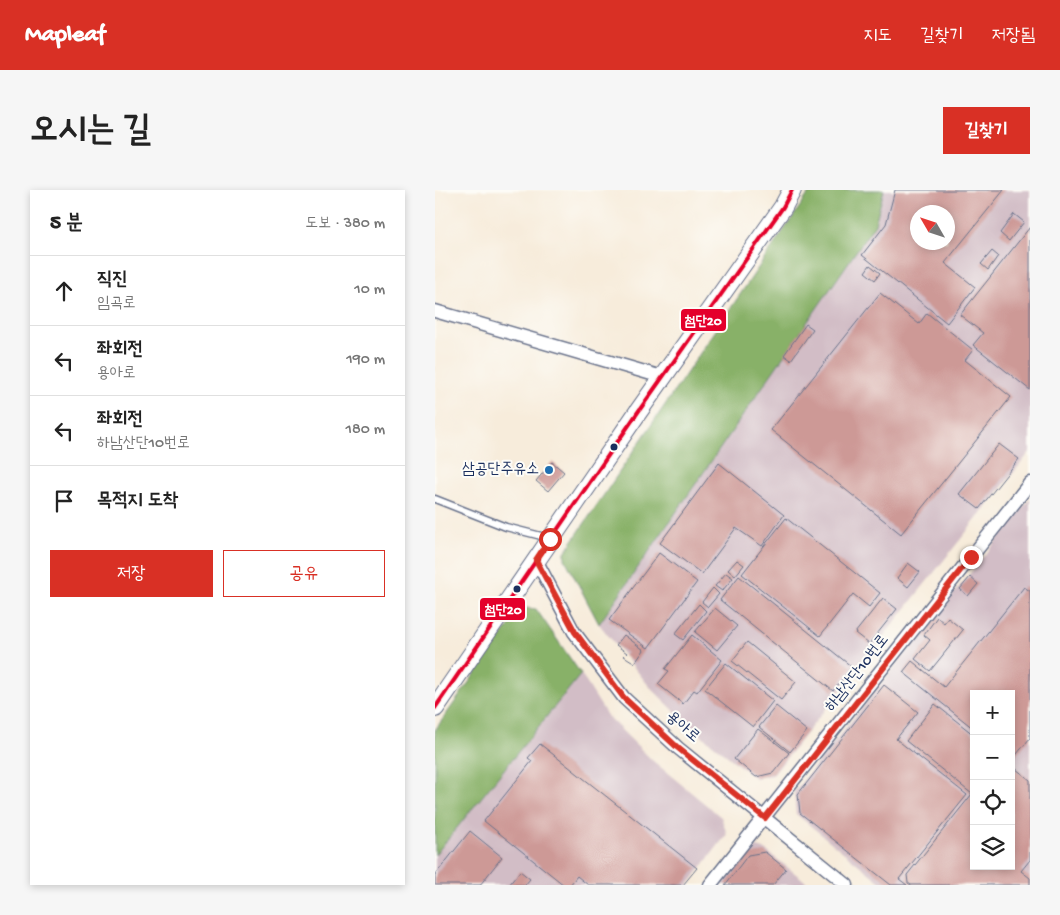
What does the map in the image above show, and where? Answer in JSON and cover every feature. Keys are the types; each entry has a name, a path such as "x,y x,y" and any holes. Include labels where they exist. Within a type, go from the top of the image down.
{"main road":[{"path":"436,704 662,377 783,207 792,190"}],"street":[{"path":"435,311 662,377"},
{"name":"하남산단10번로","path":"710,885 1030,483"},
{"name":"용아로","path":"536,560 575,632 624,698 678,748 847,885"}],"lane":[{"path":"435,500 506,527 550,539"}],"shaded area":[{"path":"884,190 1030,190 1030,452 773,775 755,778 690,726 649,686 599,624 875,224"},
{"path":"1030,499 1030,885 884,885 796,814 794,792"},
{"path":"581,674 608,717 653,761 721,817 727,834 688,885 435,885 435,855"},
{"path":"757,847 764,849 810,885 722,885 749,851"}],"green space":[{"path":"811,190 884,190 875,224 599,624 565,559 565,552"},
{"path":"521,609 536,609 581,674 435,855 435,730"}],"building":[{"path":"895,190 1004,190 945,263 975,287 947,323 862,255 886,224"},
{"path":"1014,214 1024,222 1009,241 1000,233"},
{"path":"1030,227 1030,390 973,345 983,333 960,315"},
{"path":"992,251 998,256 988,270 981,264"},
{"path":"870,265 880,273 875,280 865,272"},
{"path":"880,293 919,324 927,313 973,350 965,360 1011,397 901,534 771,430"},
{"path":"806,324 813,329 791,360 784,355"},
{"path":"999,444 1019,459 979,509 959,494"},
{"path":"552,462 564,472 548,491 536,481"},
{"path":"719,463 784,515 762,546 736,528 702,574 660,543"},
{"path":"786,518 880,593 869,607 853,594 820,636 742,574"},
{"path":"659,553 697,582 648,648 609,620"},
{"path":"737,560 744,565 735,576 728,570"},
{"path":"908,563 920,572 908,587 897,578"},
{"path":"726,573 733,578 722,591 715,586"},
{"path":"739,576 852,667 833,691 720,600"},
{"path":"970,577 978,584 968,596 960,589"},
{"path":"1024,587 1030,591 1030,738 1015,756 1015,690 970,690 970,726 903,672 912,661 944,687"},
{"path":"713,588 719,594 708,607 702,602"},
{"path":"883,598 897,609 869,644 855,633"},
{"path":"699,604 706,611 683,640 675,634"},
{"path":"715,608 737,626 717,650 695,632"},
{"path":"937,617 944,623 948,618 963,630 930,671 915,659 930,640 924,635"},
{"path":"624,635 644,650 635,663 624,656 627,653 616,645"},
{"path":"692,635 722,660 697,692 694,690 683,704 658,684 669,671 665,669"},
{"path":"747,642 796,682 781,700 732,661"},
{"path":"726,663 773,701 753,727 705,689"},
{"path":"884,685 918,712 896,739 967,795 899,879 907,885 891,885 800,813 798,794"},
{"path":"935,704 970,732 970,792 906,741"},
{"path":"776,706 807,731 790,752 759,727"},
{"path":"758,729 789,753 773,773 756,777 734,759"},
{"path":"540,744 697,868 683,885 588,885 577,876 570,885 564,885 484,821 532,761 528,758"},
{"path":"1015,768 1030,780 1030,860 1021,871 1030,878 1030,885 911,885 908,883 907,875 970,796 970,870 1015,870"},
{"path":"470,831 502,857 480,885 435,885 435,875"},
{"path":"765,852 786,869 773,885 725,885 748,855"},
{"path":"520,871 530,879 525,885 509,885"}],"transit line":[{"name":"첨단20","path":"435,708 638,412 783,207 792,190"}],"place":[{"name":"삼공단주유소","path":"549,470"}],"route":[{"path":"550,539 536,560 575,632 624,698 678,748 765,818 971,557"}]}
